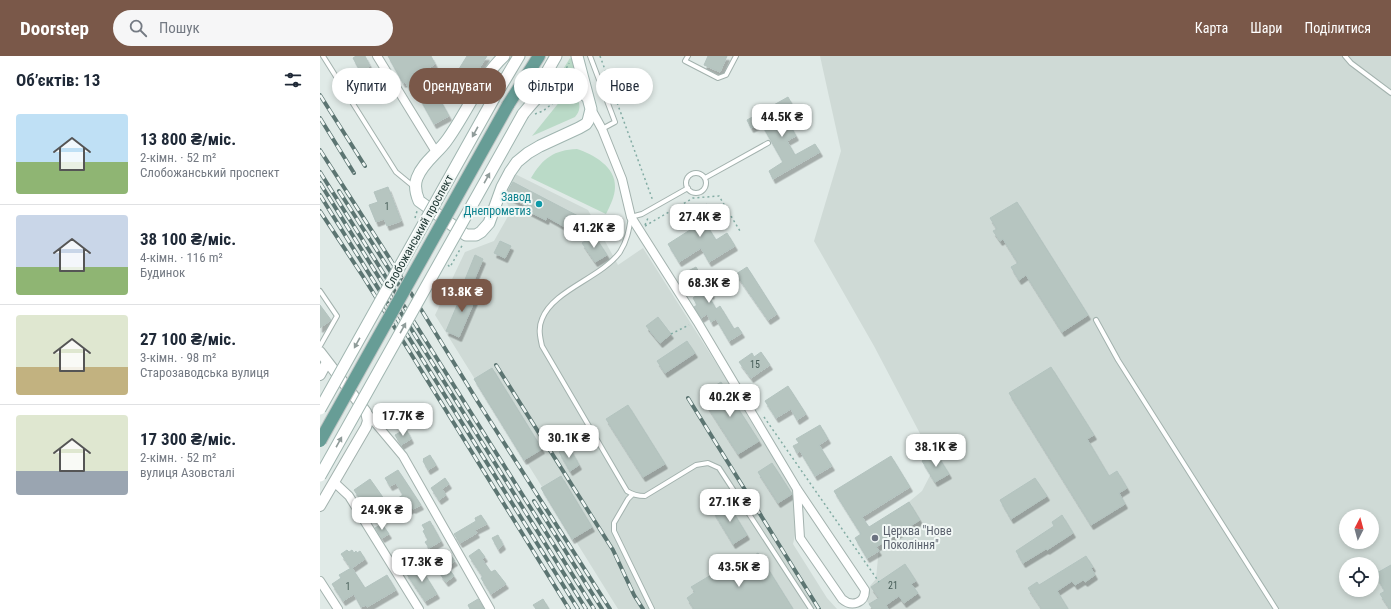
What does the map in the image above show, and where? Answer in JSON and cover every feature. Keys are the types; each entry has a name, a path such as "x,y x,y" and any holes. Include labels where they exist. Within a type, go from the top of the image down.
{"main road":[{"path":"493,68 504,56"},
{"name":"Слобожанський проспект","path":"506,78 519,56"},
{"name":"Слобожанський проспект","path":"320,441 534,56"},
{"name":"Слобожанський проспект","path":"508,105 539,56"},
{"path":"320,476 556,56"},
{"path":"577,56 580,68"},
{"path":"470,104 447,141 420,170 415,187 416,195 419,201 466,235 476,235 489,223 502,187 517,162 540,146 586,124 591,109 588,98"},
{"name":"Слобожанський проспект","path":"320,409 491,104"},
{"path":"523,114 533,104"}],"street":[{"path":"377,56 436,152"},
{"path":"591,109 602,129 622,179 631,217 697,321 797,489 865,590 865,596 857,603 849,603 842,598 800,538 797,489"},
{"path":"579,128 591,127 602,129"},
{"path":"320,352 366,412 403,456 490,609"},
{"path":"320,375 327,362"},
{"path":"320,506 366,427 368,421 366,412"},
{"path":"334,482 349,496 418,609"},
{"path":"320,581 338,609"}],"lane":[{"path":"323,56 396,172 415,187"},
{"path":"590,56 615,122 602,129"},
{"path":"688,56 685,61 718,78 726,75 736,56"},
{"path":"1345,56 1351,63 1391,93"},
{"path":"705,178 768,143"},
{"path":"696,173 705,178 706,185 703,191 693,193 688,188 686,181 690,176 696,173"},
{"path":"688,188 642,214 631,217 628,236 619,253 606,266 558,299 548,308 542,320 539,333 542,346 627,491 638,496 645,496 696,465 702,463 714,464 726,478 811,609"},
{"path":"320,291 337,316 320,346"},
{"path":"1096,320 1118,360 1276,609"},
{"path":"632,494 614,523 614,531 652,609"}],"path":[{"path":"600,56 653,202 645,226"},
{"path":"645,226 692,198 719,196 740,232"},
{"path":"645,226 648,231"},
{"path":"448,266 450,267 464,244"},
{"path":"671,334 697,321"},
{"path":"764,416 880,582"}],"shaded area":[{"path":"820,56 1391,56 1391,609 869,609 871,608 867,601 870,586 876,579 881,525 922,491 936,464 874,346 814,241 841,151"},
{"path":"515,174 588,210 618,265 643,248 803,500 793,544 827,598 837,609 618,609 435,315 465,252 494,241 511,211 504,197"}],"green space":[{"path":"570,58 572,59 575,68 564,68"},
{"path":"558,104 579,104 578,113 575,117 532,136"},
{"path":"577,149 590,154 602,162 612,173 615,190 606,214 531,178 540,165 550,156 562,151"}],"building":[{"path":"356,56 365,56 370,66 366,68 358,68 353,58"},
{"path":"388,56 431,56 435,64 429,68 409,68 409,88 405,82 403,83 401,79 401,68 395,68"},
{"path":"467,56 487,56 479,68 460,68"},
{"path":"708,56 727,56 720,72 704,65"},
{"path":"788,97 793,106 773,117 781,131 790,125 796,136 787,141 795,155 815,144 820,152 773,179 769,171 783,162 761,123 751,128 747,120"},
{"path":"423,104 442,104 449,116 434,124"},
{"name":"Завод Днепрометиз","path":"513,182 580,217 572,231 547,217 546,220 526,210 528,207 506,195"},
{"path":"388,187 401,221 387,226 384,219 376,222 369,205 378,202 374,192"},
{"path":"1017,202 1088,315 1062,332 1026,275 1019,280 1011,267 1018,263 1003,239 1000,241 993,231 997,229 990,218"},
{"path":"707,204 713,214 703,219 716,240 727,233 735,246 709,262 701,248 679,262 668,244 690,230 683,218"},
{"path":"594,235 607,255 595,262 582,243"},
{"path":"500,241 511,246 505,258 494,253"},
{"path":"475,255 483,259 472,285 464,282"},
{"path":"696,267 712,294 708,295 716,309 720,306 734,329 738,327 742,333 729,341 716,319 711,322 707,314 701,318 694,307 697,305 693,298 697,295 684,273"},
{"path":"747,267 777,314 768,320 736,274"},
{"path":"464,289 477,295 459,337 446,331"},
{"path":"320,305 331,320 320,328"},
{"path":"658,317 671,334 660,343 646,326"},
{"path":"687,341 695,353 665,373 657,361"},
{"path":"761,352 770,365 751,378 739,362 752,353 754,357"},
{"path":"1051,367 1094,435 1087,439 1109,476 1117,471 1127,488 1119,493 1125,504 1091,525 1009,393"},
{"path":"492,368 542,449 524,460 474,379"},
{"path":"721,382 759,441 738,454 700,395"},
{"path":"788,386 806,414 797,420 791,409 776,418 765,401"},
{"path":"628,405 665,464 643,477 606,419"},
{"path":"820,425 828,439 819,445 832,466 815,476 800,451 797,453 793,446 799,443 796,439"},
{"path":"406,429 411,439 401,445 395,435"},
{"path":"569,447 579,465 570,471 559,452"},
{"path":"936,453 949,474 935,482 922,461"},
{"path":"430,455 436,465 428,470 423,459"},
{"path":"891,456 910,487 862,517 869,527 909,502 920,520 876,547 879,551 867,558 855,538 861,534 834,491"},
{"path":"772,463 792,494 778,503 758,472"},
{"path":"398,470 421,505 402,514 393,501 403,495 396,483 390,486 385,478"},
{"path":"561,476 592,527 572,539 541,488"},
{"path":"445,478 449,484 442,489 446,495 439,500 431,488"},
{"path":"1035,478 1047,496 1011,519 1000,500"},
{"path":"370,479 389,506 380,512 372,499 364,505 354,490"},
{"path":"727,502 747,535 733,544 713,511"},
{"path":"481,515 487,524 475,530 477,533 460,543 454,534 476,521 475,518"},
{"path":"1062,515 1073,533 1047,550 1046,549 1023,563 1016,551 1054,526 1052,522"},
{"path":"430,521 441,541 429,548 425,542 428,540 423,531 425,530 422,525"},
{"path":"382,524 389,534 382,538 375,528"},
{"path":"498,535 503,545 498,549 492,538"},
{"path":"479,549 485,557 482,559 491,572 495,570 506,584 491,594 481,578 483,577 469,556"},
{"path":"347,550 349,552 352,550 354,553 356,551 357,553 360,551 365,559 352,568 365,588 387,575 396,590 367,607 366,605 361,607 354,594 343,601 332,584 341,578 339,575 351,568 341,554"},
{"path":"449,553 455,561 447,566 454,576 446,582 440,574 442,572 435,562"},
{"path":"758,553 793,609 694,609 687,598 695,592 691,587 716,572 713,568 733,556 739,565"},
{"path":"1086,556 1093,567 1091,568 1095,575 1085,582 1083,580 1075,585 1072,581 1057,591 1068,609 1042,609 1028,588 1037,582 1039,585"},
{"path":"905,564 916,581 911,584 918,593 904,603 899,596 886,605 888,609 873,609 869,604 879,598 871,587"},
{"path":"419,565 437,594 425,601 406,573"},
{"path":"1391,565 1391,609 1380,594 1385,591 1379,581 1379,572"},
{"path":"478,599 484,609 470,609 468,605"},
{"path":"543,599 549,609 536,609 533,605"}],"railway":[{"path":"320,95 365,166"},
{"path":"320,118 354,173"},
{"path":"320,150 610,609"},
{"path":"320,172 594,609"},
{"path":"320,183 586,609"},
{"path":"339,191 406,296"},
{"path":"320,195 578,609"},
{"path":"320,211 364,278 569,609"},
{"path":"496,365 613,550 634,595 643,609"},
{"path":"688,398 819,609"},
{"path":"534,501 602,609"}],"place":[{"name":"Завод Днепрометиз","path":"539,204"},
{"name":"Церква \"Нове Покоління\"","path":"875,538"}]}
